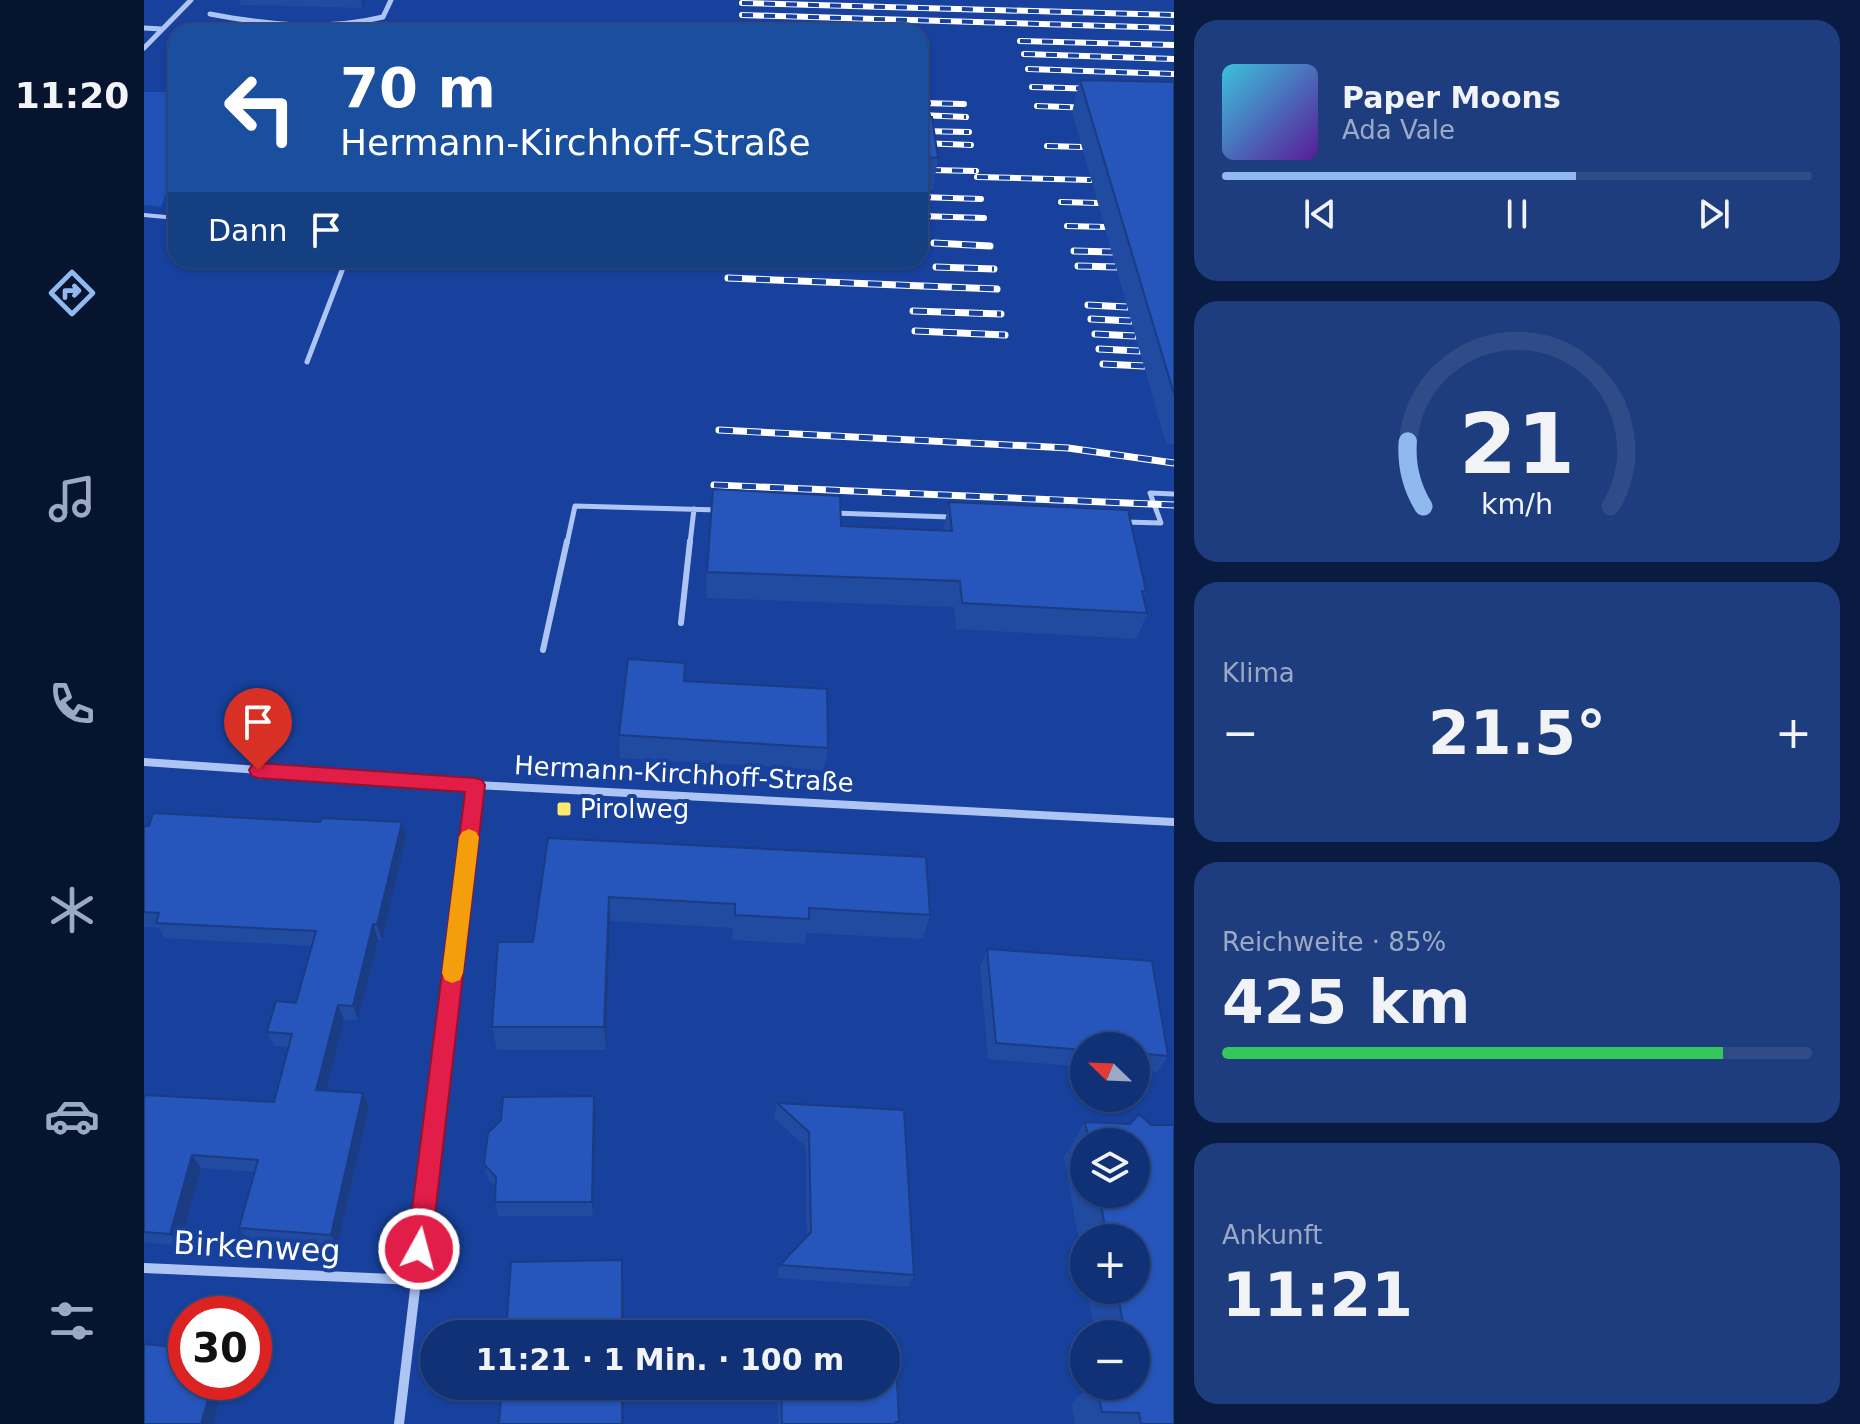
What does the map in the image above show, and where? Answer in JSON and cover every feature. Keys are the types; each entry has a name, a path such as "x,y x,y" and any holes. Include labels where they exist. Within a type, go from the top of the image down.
{"street":[{"path":"144,48 191,0"},
{"path":"363,24 383,17 391,0"},
{"path":"210,14 253,23 306,24"},
{"path":"144,28 162,29"},
{"name":"Hermann-Kirchhoff-Straße","path":"144,762 475,785 1174,822"},
{"path":"399,1424 475,785"},
{"name":"Birkenweg","path":"144,1268 415,1280"}],"lane":[{"path":"144,215 168,217"},
{"path":"307,362 343,268"},
{"path":"1115,522 1161,523 1150,493 1174,494"},
{"path":"543,650 575,506 725,510"},
{"path":"681,623 694,509"},
{"path":"819,513 959,517"}],"shaded area":[{"path":"144,92 168,92 168,187 161,207 144,205"}],"building":[{"path":"1080,80 1174,82 1174,394"},
{"path":"928,117 932,117 938,158 928,157"},
{"path":"713,489 840,496 841,526 952,531 949,502 1128,510 1146,591 1142,591 1147,613 962,603 960,581 707,572"},
{"path":"628,659 685,663 684,681 827,689 828,748 619,735"},
{"path":"153,813 320,822 322,818 402,822 353,1006 338,1005 316,1090 363,1093 331,1235 239,1228 258,1160 192,1155 170,1234 144,1232 145,1095 274,1102 292,1034 267,1032 276,1001 296,1003 316,931 156,923 159,913 144,912 144,826 149,826"},
{"path":"548,838 926,857 930,915 809,908 809,919 735,915 735,904 609,897 604,1027 492,1027 498,942 533,942"},
{"path":"987,949 1152,961 1168,1056 1150,1054 1150,1032 1070,1032 1070,1049 996,1043"},
{"path":"594,1096 592,1202 495,1202 496,1177 484,1164 488,1133 501,1120 503,1097"},
{"path":"777,1103 904,1110 914,1275 780,1265 811,1232 809,1132"},
{"path":"1139,1114 1151,1125 1174,1125 1174,1424 1141,1424 1139,1413 1102,1412 1100,1400 1150,1400 1150,1320 1122,1320 1120,1304 1150,1304 1150,1224 1104,1224 1102,1208 1150,1208 1150,1128 1086,1128 1085,1122 1130,1124"},
{"path":"622,1260 622,1320 507,1320 511,1262"},
{"path":"144,1344 168,1346 168,1400 208,1400 201,1424 144,1424"},
{"path":"501,1400 622,1400 622,1424 499,1424"},
{"path":"781,1400 898,1400 899,1422 896,1424 782,1424"}],"railway":[{"path":"742,3 1174,15"},
{"path":"742,15 1174,28"},
{"path":"1020,41 1174,45"},
{"path":"1024,54 1174,59"},
{"path":"1028,69 1174,74"},
{"path":"1032,87 1098,89"},
{"path":"928,103 964,104"},
{"path":"1037,106 1094,108"},
{"path":"928,115 966,117"},
{"path":"928,131 969,132"},
{"path":"928,143 971,145"},
{"path":"1047,146 1082,147"},
{"path":"930,170 976,171"},
{"path":"977,177 1091,180"},
{"path":"928,197 981,199"},
{"path":"1061,202 1098,203"},
{"path":"928,216 984,218"},
{"path":"1067,226 1105,227"},
{"path":"934,243 990,246"},
{"path":"1074,251 1112,252"},
{"path":"1078,266 1116,267"},
{"path":"936,267 994,269"},
{"path":"728,278 997,289"},
{"path":"1088,305 1127,307"},
{"path":"913,311 1001,314"},
{"path":"1091,319 1131,321"},
{"path":"915,331 1005,335"},
{"path":"1095,334 1135,336"},
{"path":"1099,349 1139,351"},
{"path":"1103,364 1144,366"},
{"path":"719,430 1068,448 1174,463"},
{"path":"714,485 1174,505"}],"slow traffic":[{"path":"452,973 469,837"}],"place":[{"name":"Pirolweg","path":"564,809"}],"route":[{"path":"258,770 475,785 419,1249"}]}
